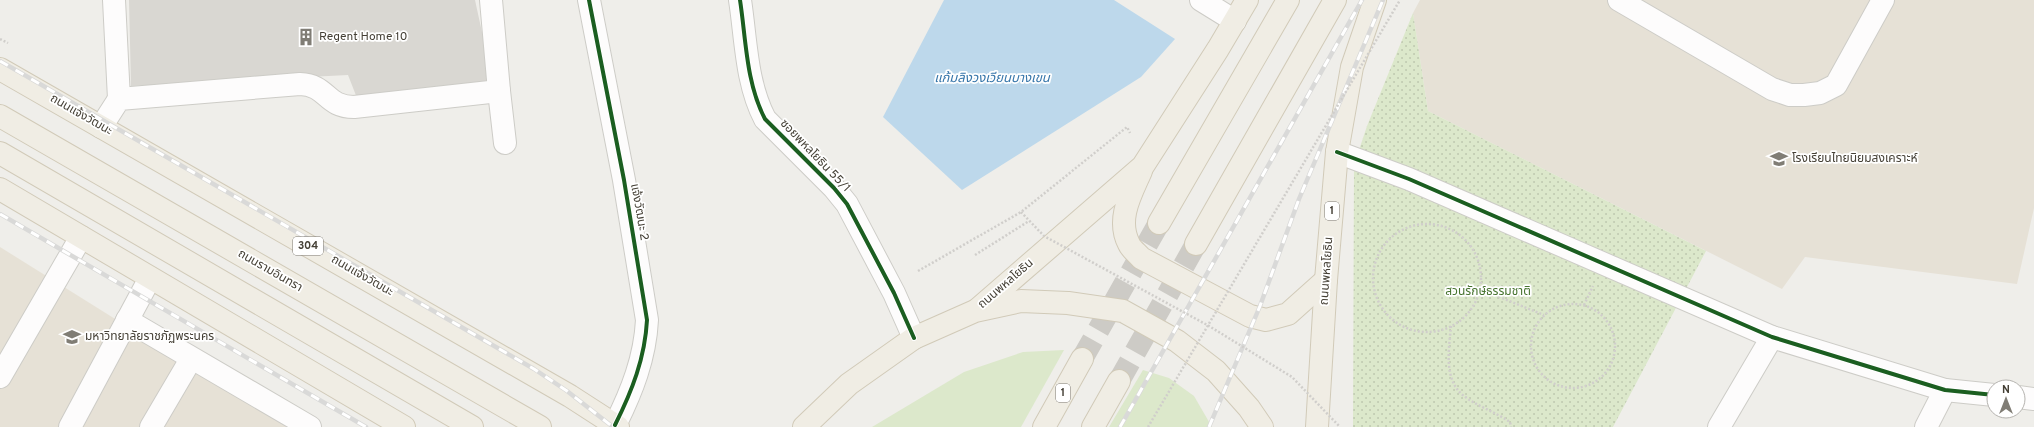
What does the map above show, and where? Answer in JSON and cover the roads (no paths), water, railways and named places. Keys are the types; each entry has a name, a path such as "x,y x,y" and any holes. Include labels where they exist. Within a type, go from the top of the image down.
{"main road":[{"name":"ถนนพหลโยธิน","path":"976,311 1143,166 1247,0"},
{"path":"1158,224 1288,0"},
{"path":"1196,244 1335,0"},
{"name":"ถนนพหลโยธิน","path":"1318,427 1326,280 1337,152 1352,67 1375,0"},
{"name":"ถนนแจ้งวัฒนะ","path":"0,69 563,392 617,426"},
{"name":"ถนนรามอินทรา","path":"0,116 540,427"},
{"path":"0,153 472,427"},
{"path":"1143,166 1126,206 1124,227 1129,245 1142,258 1250,316 1266,320 1288,314 1326,280"},
{"path":"0,189 404,427"},
{"path":"804,427 848,384 914,338 976,311 1022,301 1068,303 1123,311 1177,341 1216,371 1249,408 1262,427"},
{"name":"1","path":"1044,427 1082,359"},
{"path":"1093,427 1119,381"}],"street":[{"path":"101,127 119,99 114,0"},
{"path":"491,0 505,143"},
{"name":"แจ้งวัฒนะ 2","path":"589,0 624,180 647,320 646,341 641,365 617,426"},
{"name":"ซอยพหลโยธิน 55/1","path":"740,0 752,86 758,105 765,118 834,188 847,204 894,293 914,338"},
{"path":"1201,0 1235,21"},
{"path":"1619,0 1772,89 1804,96 1820,93 1836,85 1883,0"},
{"path":"119,99 310,84 318,88 336,104 344,107 354,107 500,91"},
{"path":"1337,152 1409,179 1772,337 1945,390 1986,394"},
{"path":"0,377 82,237"},
{"path":"70,427 150,278"},
{"path":"127,320 191,359 310,427"},
{"path":"1719,427 1772,337"},
{"path":"151,427 191,359"},
{"path":"1926,427 1945,390"}],"water":[{"name":"แก้มลิงวงเวียนบางเขน","path":"944,0 1114,0 1175,39 1141,77 962,190 883,117"}],"tunnel":[{"path":"1082,359 1159,223"},
{"path":"1119,381 1196,244"}],"railway":[{"path":"1120,427 1362,0"},
{"path":"1209,427 1260,306 1299,199 1383,0"},
{"path":"0,61 534,369 567,391 613,427"},
{"path":"0,214 366,427"}],"place":[{"name":"Regent Home 10","path":"306,37"},
{"name":"โรงเรียนไทยนิยมสงเคราะห์","path":"1779,159"},
{"name":"มหาวิทยาลัยราชภัฏพระนคร","path":"72,337"}],"park label":[{"name":"สวนรักษ์ธรรมชาติ","path":"1488,292"}]}
